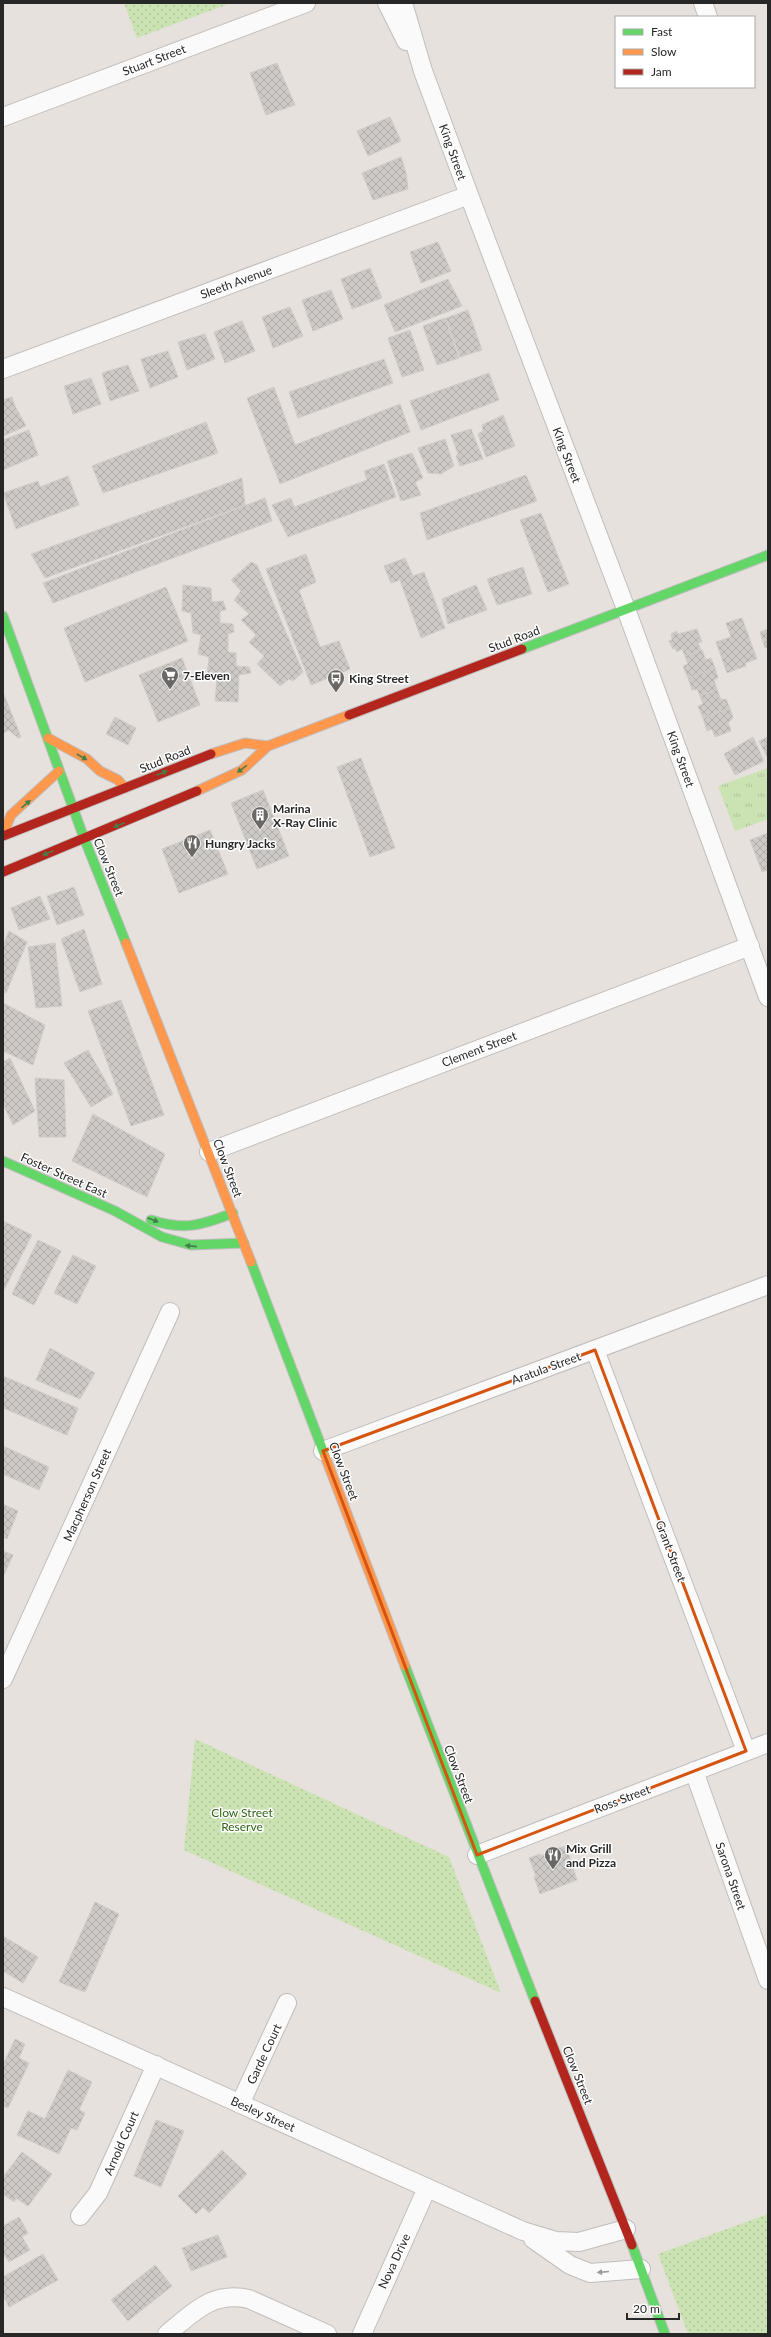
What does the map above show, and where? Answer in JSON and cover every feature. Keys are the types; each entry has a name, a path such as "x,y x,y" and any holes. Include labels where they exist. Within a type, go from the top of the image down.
{"main road":[{"name":"Stud Road","path":"3,872 153,811 242,770 268,746 768,555"},
{"name":"Clow Street","path":"3,616 84,838 209,1152 477,1855 626,2229 665,2334"},
{"path":"48,738 87,759 100,771 118,780 125,788"},
{"name":"Stud Road","path":"3,835 72,806 125,788 220,750 245,743 268,746"},
{"path":"3,835 12,816 59,771"},
{"name":"Foster Street East","path":"3,1160 115,1211 143,1228 185,1246 207,1247 244,1243"},
{"name":"Foster Street East","path":"115,1211 182,1228 199,1226 232,1213"}],"street":[{"name":"Stuart Street","path":"3,116 306,3"},
{"name":"King Street","path":"387,3 423,71"},
{"name":"King Street","path":"403,3 423,71 468,195 626,609 768,997"},
{"path":"703,3 708,16"},
{"name":"Sleeth Avenue","path":"3,369 468,195"},
{"name":"Clement Street","path":"209,1152 750,946"},
{"name":"Aratula Street","path":"323,1451 768,1285"},
{"name":"Macpherson Street","path":"3,1679 170,1312"},
{"name":"Grant Street","path":"595,1350 746,1751"},
{"name":"Ross Street","path":"477,1855 768,1742"},
{"name":"Sarona Street","path":"694,1771 768,1980"},
{"name":"Besley Street","path":"3,1996 523,2231 556,2241 579,2242 626,2229"},
{"name":"Garde Court","path":"240,2104 287,2003"},
{"name":"Arnold Court","path":"80,2216 98,2193 156,2065"},
{"name":"Nova Drive","path":"362,2334 427,2188"},
{"name":"Besley Street","path":"523,2231 570,2265 590,2273 641,2269"},
{"path":"168,2334 206,2304 225,2296 237,2296 249,2299 327,2334"}],"highlighted area":[{"path":"595,1350 746,1751 477,1855 323,1451"}],"green space":[{"path":"124,3 231,3 137,38"},
{"path":"768,768 768,819 735,831 718,786"},
{"name":"Clow Street Reserve","path":"195,1739 449,1857 501,1993 184,1850"},
{"path":"768,2214 768,2334 688,2334 658,2254"}],"building":[{"path":"277,63 295,105 266,115 250,73"},
{"path":"390,117 401,141 368,156 357,131"},
{"path":"401,157 406,172 408,189 373,200 362,173"},
{"path":"438,242 451,271 421,283 410,252"},
{"path":"370,268 382,298 352,309 341,279"},
{"path":"448,279 462,306 395,332 384,305"},
{"path":"331,290 343,319 313,331 302,300"},
{"path":"290,307 303,336 273,348 262,317"},
{"path":"468,310 482,350 460,357 446,318"},
{"path":"445,318 459,358 437,365 423,326"},
{"path":"242,321 255,351 225,363 214,332"},
{"path":"410,330 424,370 402,377 388,338"},
{"path":"205,334 215,359 187,370 178,342"},
{"path":"168,351 178,377 150,388 141,359"},
{"path":"384,359 393,383 298,418 289,392"},
{"path":"128,365 139,391 110,401 102,373"},
{"path":"489,373 499,400 421,430 410,401"},
{"path":"91,378 101,404 73,414 64,386"},
{"path":"274,387 295,445 400,404 410,432 280,484 247,398"},
{"path":"12,397 15,406 26,426 3,436 3,400"},
{"path":"503,415 515,446 486,457 478,434 483,431 482,425"},
{"path":"206,422 218,453 103,493 92,466"},
{"path":"471,429 483,459 460,466 456,456 458,454 451,435"},
{"path":"29,430 38,455 3,470 3,440"},
{"path":"445,439 454,466 441,474 428,473 418,448"},
{"path":"412,453 423,478 415,482 421,495 401,501 387,461"},
{"path":"384,464 396,497 288,537 272,505 291,498 294,507 367,480 364,471"},
{"path":"526,475 537,501 427,540 420,513"},
{"path":"68,476 79,505 16,529 3,493 38,481 40,487"},
{"path":"242,478 245,505 45,578 31,554"},
{"path":"265,498 272,521 53,603 43,583"},
{"path":"541,513 569,584 548,592 520,520"},
{"path":"306,554 316,582 299,590 320,647 339,641 350,669 311,685 266,569"},
{"path":"405,558 413,576 424,572 445,628 421,638 400,580 391,583 384,566"},
{"path":"251,562 257,565 303,672 293,681 289,679 280,686 257,664 264,656 249,642 256,635 241,620 249,614 234,600 241,591 231,580"},
{"path":"523,567 532,594 497,605 487,579"},
{"path":"183,585 211,588 212,602 223,601 226,610 220,611 220,623 233,624 234,632 228,634 228,652 236,653 236,666 249,667 251,673 239,675 238,702 215,701 217,678 207,677 209,657 198,654 201,635 193,633 191,613 182,611"},
{"path":"476,585 487,610 448,624 442,599"},
{"path":"166,587 188,641 85,682 64,628"},
{"path":"742,618 757,659 745,663 746,666 727,673 716,642 731,637 726,623"},
{"path":"697,629 702,642 698,643 701,650 685,656 682,649 677,652 675,648 673,649 669,641 672,640 671,634 677,631 678,634"},
{"path":"768,629 768,647 765,648 760,632"},
{"path":"702,650 706,660 711,658 715,668 688,678 683,666 688,664 685,656"},
{"name":"7-Eleven","path":"182,658 200,705 158,722 139,675"},
{"path":"715,668 718,678 714,680 717,689 700,696 697,689 692,690 688,678"},
{"path":"717,689 720,698 723,700 726,699 730,708 703,718 698,706 703,704 700,696"},
{"path":"3,692 21,737 18,738 9,730 3,733"},
{"path":"730,708 733,718 728,723 731,731 715,737 712,729 707,731 703,718"},
{"path":"115,717 136,728 128,745 106,734"},
{"path":"753,737 764,761 735,775 724,754"},
{"path":"768,737 768,759 759,741"},
{"path":"361,758 395,848 370,857 337,767"},
{"name":"Marina X-Ray Clinic","path":"263,790 289,856 257,869 231,803"},
{"path":"210,830 228,874 179,893 162,849"},
{"path":"768,833 768,870 762,872 750,840"},
{"path":"74,887 84,915 57,925 47,896"},
{"path":"40,896 50,919 19,930 11,908"},
{"path":"84,929 102,984 80,992 61,939"},
{"path":"9,931 27,942 6,993 3,992 3,946"},
{"path":"55,943 62,1006 36,1008 28,947"},
{"path":"121,1000 164,1115 131,1126 88,1011"},
{"path":"3,1003 45,1025 33,1065 3,1051"},
{"path":"88,1050 113,1094 91,1107 64,1063"},
{"path":"10,1058 35,1111 13,1125 3,1104 3,1062"},
{"path":"35,1078 64,1080 66,1137 39,1137"},
{"path":"93,1114 165,1154 147,1197 72,1161"},
{"path":"3,1221 32,1235 4,1290 3,1290"},
{"path":"38,1240 61,1251 34,1305 12,1294"},
{"path":"73,1255 96,1266 77,1304 54,1293"},
{"path":"50,1348 95,1373 80,1399 36,1380"},
{"path":"3,1376 78,1408 67,1435 3,1408"},
{"path":"3,1446 49,1467 39,1490 3,1474"},
{"path":"3,1504 18,1511 7,1539 3,1537"},
{"path":"3,1551 13,1555 3,1577"},
{"name":"Mix Grill and Pizza","path":"566,1846 577,1880 540,1894 534,1877 536,1876 529,1858 540,1854 541,1856 552,1852 551,1850"},
{"path":"95,1902 119,1914 85,1992 59,1982"},
{"path":"3,1936 38,1957 23,1983 3,1971"},
{"path":"15,2039 25,2044 19,2058 29,2063 8,2108 3,2106 3,2065"},
{"path":"68,2070 92,2082 79,2110 85,2113 77,2130 71,2128 59,2154 17,2135 28,2111 45,2119"},
{"path":"156,2120 184,2131 161,2187 134,2176"},
{"path":"222,2150 247,2174 209,2213 203,2207 196,2214 178,2196"},
{"path":"22,2152 52,2174 28,2206 16,2198 14,2202 3,2194 3,2177"},
{"path":"19,2217 28,2233 22,2237 30,2250 9,2262 3,2253 3,2226"},
{"path":"218,2235 227,2257 191,2271 182,2248"},
{"path":"43,2254 58,2280 9,2307 3,2295 3,2277"},
{"path":"155,2265 172,2286 128,2321 111,2300"}],"traffic: fast":[{"path":"522,649 768,555"},
{"path":"3,616 84,838 126,943"},
{"path":"3,1161 115,1211 162,1237 191,1245 244,1243"},
{"path":"151,1220 183,1226 212,1221 233,1213"},
{"path":"251,1262 325,1456"},
{"path":"405,1666 535,2001"},
{"path":"632,2245 665,2334"}],"traffic: slow":[{"path":"197,791 242,770 268,746 349,715"},
{"path":"48,738 87,759 100,771 118,780 125,788"},
{"path":"211,754 245,743 268,746"},
{"path":"3,834 11,815 59,771"},
{"path":"126,943 251,1262"},
{"path":"325,1456 405,1666"}],"traffic: jam":[{"path":"349,715 522,649"},
{"path":"3,836 211,754"},
{"path":"3,872 197,791"},
{"path":"535,2001 632,2245"}],"place":[{"name":"7-Eleven","path":"170,690"},
{"name":"King Street","path":"336,693"},
{"name":"Marina X-Ray Clinic","path":"260,830"},
{"name":"Hungry Jacks","path":"192,858"},
{"name":"Mix Grill and Pizza","path":"553,1870"}]}
